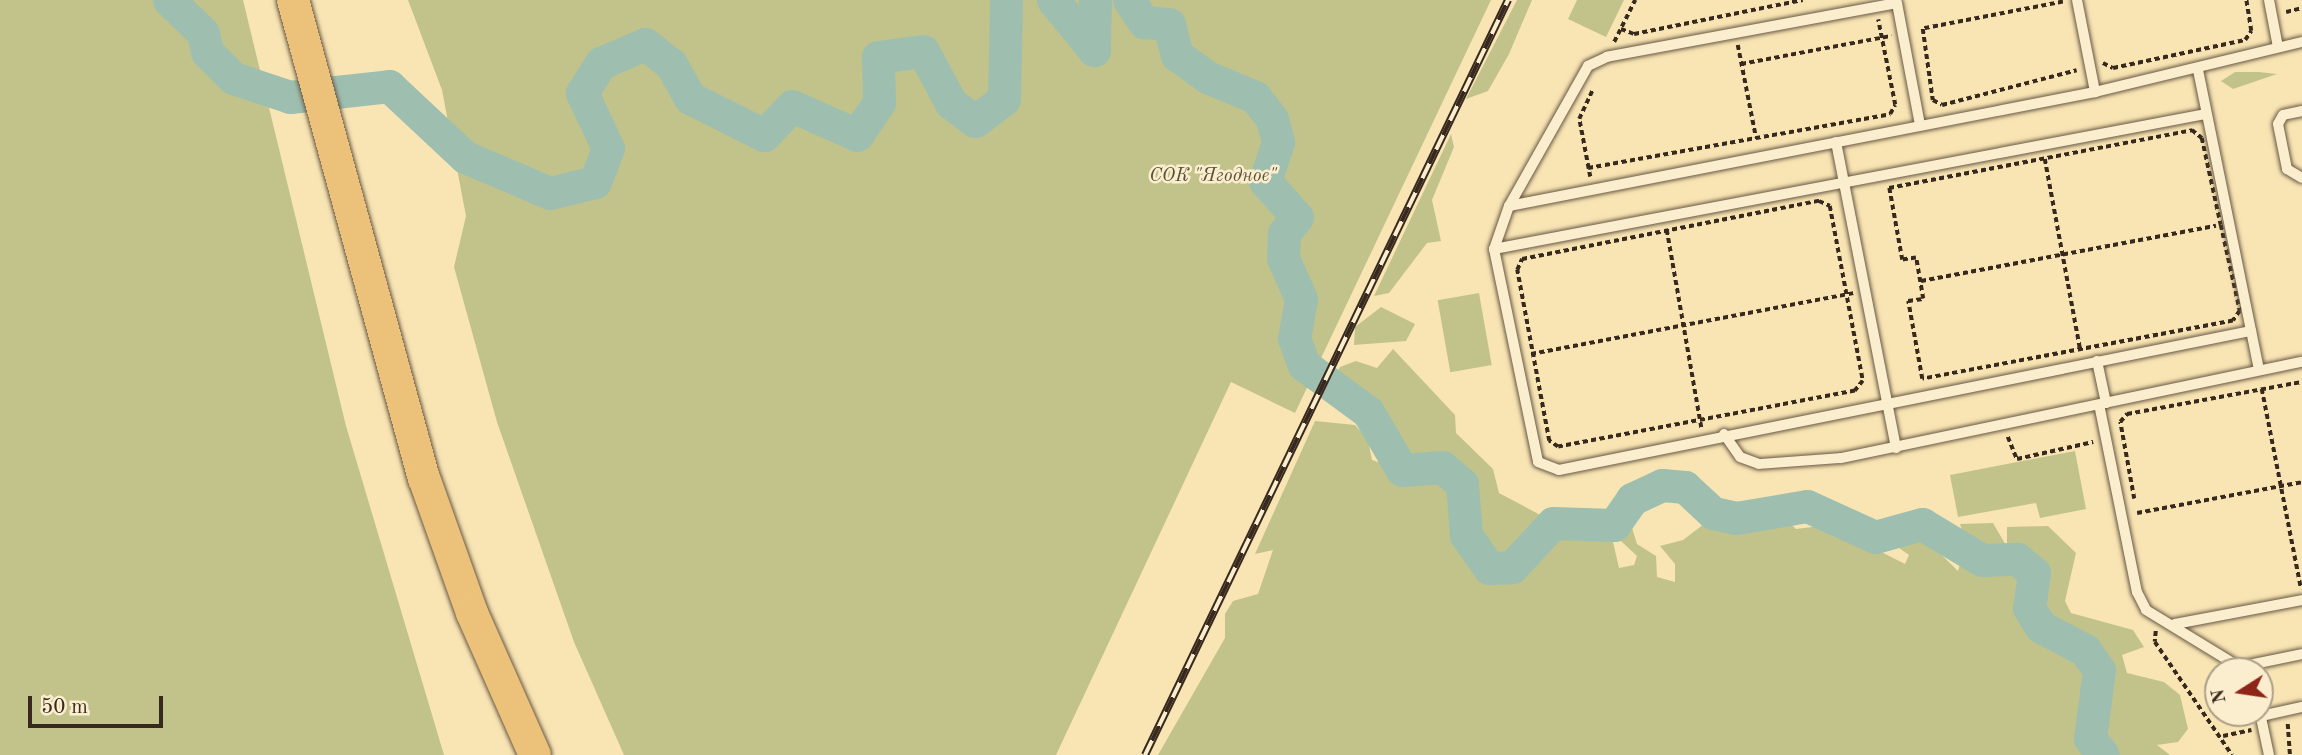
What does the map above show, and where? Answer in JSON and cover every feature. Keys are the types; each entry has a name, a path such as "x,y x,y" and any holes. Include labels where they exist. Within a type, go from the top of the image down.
{"main road":[{"path":"293,0 424,478 472,613 535,755"}],"lane":[{"path":"2077,0 2095,92"},
{"path":"2269,0 2278,47"},
{"path":"1920,125 1897,1 1607,57 1588,66 1575,83 1509,205 1494,249 1533,451 1547,468 2251,331"},
{"path":"1509,205 2095,92 2302,42"},
{"path":"2198,69 2225,224 2259,370"},
{"path":"2302,111 2283,115 2278,124 2287,169 2302,178"},
{"path":"1494,249 1844,178 2206,114"},
{"path":"1836,142 1896,448"},
{"path":"2097,361 2106,439 2137,592 2155,615 2175,624 2228,657"},
{"path":"1724,434 1740,457 1759,464 1896,448 2302,362"},
{"path":"2175,624 2302,600"},
{"path":"2274,661 2302,654"},
{"path":"2274,712 2302,707"},
{"path":"2263,727 2269,755"}],"path":[{"path":"1635,0 1579,119 1588,168 1890,114 1895,105 1875,7"},
{"path":"1621,29 1634,34 1803,0"},
{"path":"2099,50 2102,62 2113,68 2245,40 2251,31 2246,0"},
{"path":"1741,64 2067,1 2069,14"},
{"path":"1923,29 1933,100 1942,105 2073,76 2079,67"},
{"path":"1735,33 1760,157"},
{"path":"2192,130 2202,138 2225,224 2240,311 2233,321 1922,379 1908,301 1923,299 1920,281 1916,258 1902,260 1889,188 2045,160 2192,130"},
{"path":"2042,144 2083,364"},
{"path":"1819,201 1830,206 1863,381 1855,391 1558,447 1549,441 1517,270 1522,259 1668,231 1819,201"},
{"path":"1664,215 1704,438"},
{"path":"1920,281 2225,224"},
{"path":"1515,358 1865,290"},
{"path":"2259,370 2302,588 2288,590"},
{"path":"2139,526 2120,422 2127,414 2302,382"},
{"path":"2004,427 2017,459 2122,435"},
{"path":"2137,513 2302,482"},
{"path":"2155,615 2155,642 2232,755"},
{"path":"2289,722 2290,755"}],"green space":[{"path":"0,0 243,0 346,426 444,755 0,755"},
{"name":"СОК \"Ягодное\"","path":"408,0 1491,0 1295,413 1231,382 1056,755 624,755 574,642 497,422 454,267 466,216 442,90"},
{"path":"1517,0 1532,0 1509,54 1488,91 1466,99"},
{"path":"1577,0 1624,0 1606,37 1568,19"},
{"path":"2235,72 2277,74 2233,89 2221,81"},
{"path":"1451,134 1454,147 1432,200 1441,241 1427,243 1389,293 1374,296"},
{"path":"1479,293 1492,365 1450,372 1438,300"},
{"path":"1381,307 1415,324 1406,341 1354,345 1355,327"},
{"path":"1393,349 1455,415 1456,433 1493,469 1499,493 1561,526 1613,542 1619,568 1634,565 1637,556 1621,541 1628,515 1637,544 1656,556 1657,577 1675,582 1675,564 1660,546 1683,540 1708,521 1733,525 1752,512 1763,519 1780,514 1796,529 1828,525 1905,564 1909,555 1875,531 1888,522 1907,521 1958,571 1966,542 1960,524 1993,523 2007,547 2007,527 2048,526 2076,553 2065,601 2071,613 2133,630 2144,647 2122,655 2127,673 2164,682 2180,695 2188,729 2178,742 2157,745 2170,755 1158,755 1225,638 1225,614 1233,601 1258,594 1273,550 1255,554 1315,421 1355,425 1368,440 1372,460 1387,465 1395,450 1394,429 1379,417 1352,414 1352,386 1336,398 1329,384 1340,367 1356,361 1377,368"},
{"path":"2075,451 2086,509 2040,518 2036,503 1958,517 1950,475"}],"waterway":[{"path":"169,0 203,33 207,52 233,78 290,97 389,86 465,157 550,193 595,182 608,148 582,93 601,63 645,44 671,64 690,98 764,135 792,106 857,135 879,102 878,57 923,51 951,103 975,121 1004,99 1006,0"},
{"path":"1053,0 1094,50 1095,0"},
{"path":"1129,0 1144,22 1169,24 1177,55 1207,77 1255,97 1272,119 1278,142 1265,181 1297,217 1284,233 1283,258 1301,299 1294,338 1304,365 1368,412 1402,470 1442,467 1462,484 1466,535 1489,568 1512,567 1553,523 1614,525 1632,499 1662,485 1685,487 1713,513 1736,518 1807,506 1875,537 1922,524 1982,560 2017,559 2034,573 2029,608 2041,627 2085,650 2099,670 2090,738 2103,755"}],"railway":[{"path":"1145,755 1508,0"}]}
